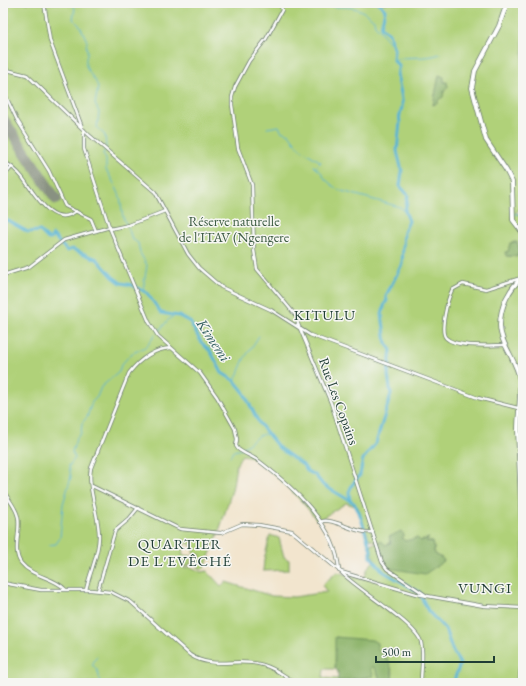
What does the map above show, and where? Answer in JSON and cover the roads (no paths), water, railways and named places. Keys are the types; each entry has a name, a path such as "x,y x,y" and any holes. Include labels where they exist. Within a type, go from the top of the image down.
{"highway":[{"path":"507,3 499,26 475,71 472,88 486,140 510,177 512,185 513,220 523,233"},
{"path":"523,277 509,294 502,312 500,330 520,377 518,408 521,452 523,557"},
{"path":"520,683 523,656"}],"street":[{"path":"44,3 50,41 83,128 84,149 110,228 154,330 171,348 200,373 217,397 236,429 238,439 236,446 238,449 256,459 307,503 335,547 340,572"},
{"name":"Rue Les Copains","path":"280,3 282,10 271,30 249,61 235,87 232,97 238,148 252,185 256,269 297,317 331,403 379,554 387,569 427,596 497,608 523,608"},
{"path":"3,69 27,75 153,191 188,254 199,268 228,292 276,313 302,331 487,401 518,408"},
{"path":"3,90 17,120 49,171 65,206 92,220 96,231"},
{"path":"3,161 12,167 40,202 50,211 68,215 76,211"},
{"path":"3,177 12,167"},
{"path":"3,275 30,267 61,242 96,231 127,225 164,210"},
{"path":"506,345 465,345 448,340 444,336 447,305 452,290 463,284 486,288 523,277"},
{"path":"86,590 99,546 98,522 90,468 126,376 137,363 147,356 158,350 171,348"},
{"path":"92,486 180,528 221,533 242,524 292,531 340,572 408,626 416,635 421,646 421,683"},
{"path":"3,490 17,514 19,528 18,555 20,562 28,569 66,590"},
{"path":"98,590 115,531 129,519 138,508"},
{"path":"320,522 323,520 365,533 373,532"},
{"path":"340,572 427,596"},
{"path":"3,583 41,590 98,590 111,592 131,602 190,654 199,660 216,663 248,662 264,665 296,683"}],"waterway":[{"path":"71,3 75,8 73,19 80,26 87,41"},
{"path":"319,3 333,6"},
{"path":"350,501 349,492 352,485 360,475 363,459 376,443 391,394 388,375 391,350 386,343 382,314 387,301 386,296 402,264 404,232 409,221 405,211 408,195 400,186 402,171 397,151 400,122 399,116 402,107 402,97 398,81 399,66 393,60 394,49 389,34 381,27 385,10 379,3"},
{"path":"334,7 351,8 364,12 374,20 375,25 393,46"},
{"name":"Kimemi","path":"87,42 86,65 98,87 95,104 99,112 97,128 105,135 106,148"},
{"path":"393,60 428,57 440,54"},
{"path":"267,128 279,126 281,131 289,134 299,148 321,162 317,166"},
{"name":"Kimemi","path":"105,150 103,154 106,159 106,170 114,183 121,200 122,214 126,224"},
{"path":"314,166 321,172 325,179 338,190 400,207 405,211"},
{"path":"514,214 523,214"},
{"name":"Kimemi","path":"3,218 28,232 40,231 48,239 51,239 53,235 67,251 72,249 97,259 113,277 121,283 132,285 147,293 161,313 179,316 190,322 201,342 211,352 222,373 235,381 243,391 259,423 279,448 303,465 307,471 315,475 323,485 354,503 359,512 371,550 371,557 384,572 419,592 428,611 445,629 452,649 460,664 453,683"},
{"name":"Kimemi","path":"128,227 132,239 138,243 140,253 147,265 143,290"},
{"path":"158,332 169,319 176,315"},
{"path":"48,545 56,544 60,538 63,504 71,477 69,466 75,458 72,452 76,439 81,433 82,423 87,417 92,402 97,397 101,387 119,372 121,365 131,354 147,346 155,335"},
{"path":"235,381 244,359 259,336"},
{"path":"230,457 233,451 243,448 258,436 267,434"},
{"path":"97,656 92,665 99,675 100,683"}],"district":[{"name":"KITULU","path":"325,314"},
{"name":"QUARTIER DE L'EVÊCHÉ","path":"180,552"},
{"name":"VUNGI","path":"485,587"}],"park label":[{"name":"Réserve naturelle de l'ITAV (Ngengere","path":"234,230"}]}
